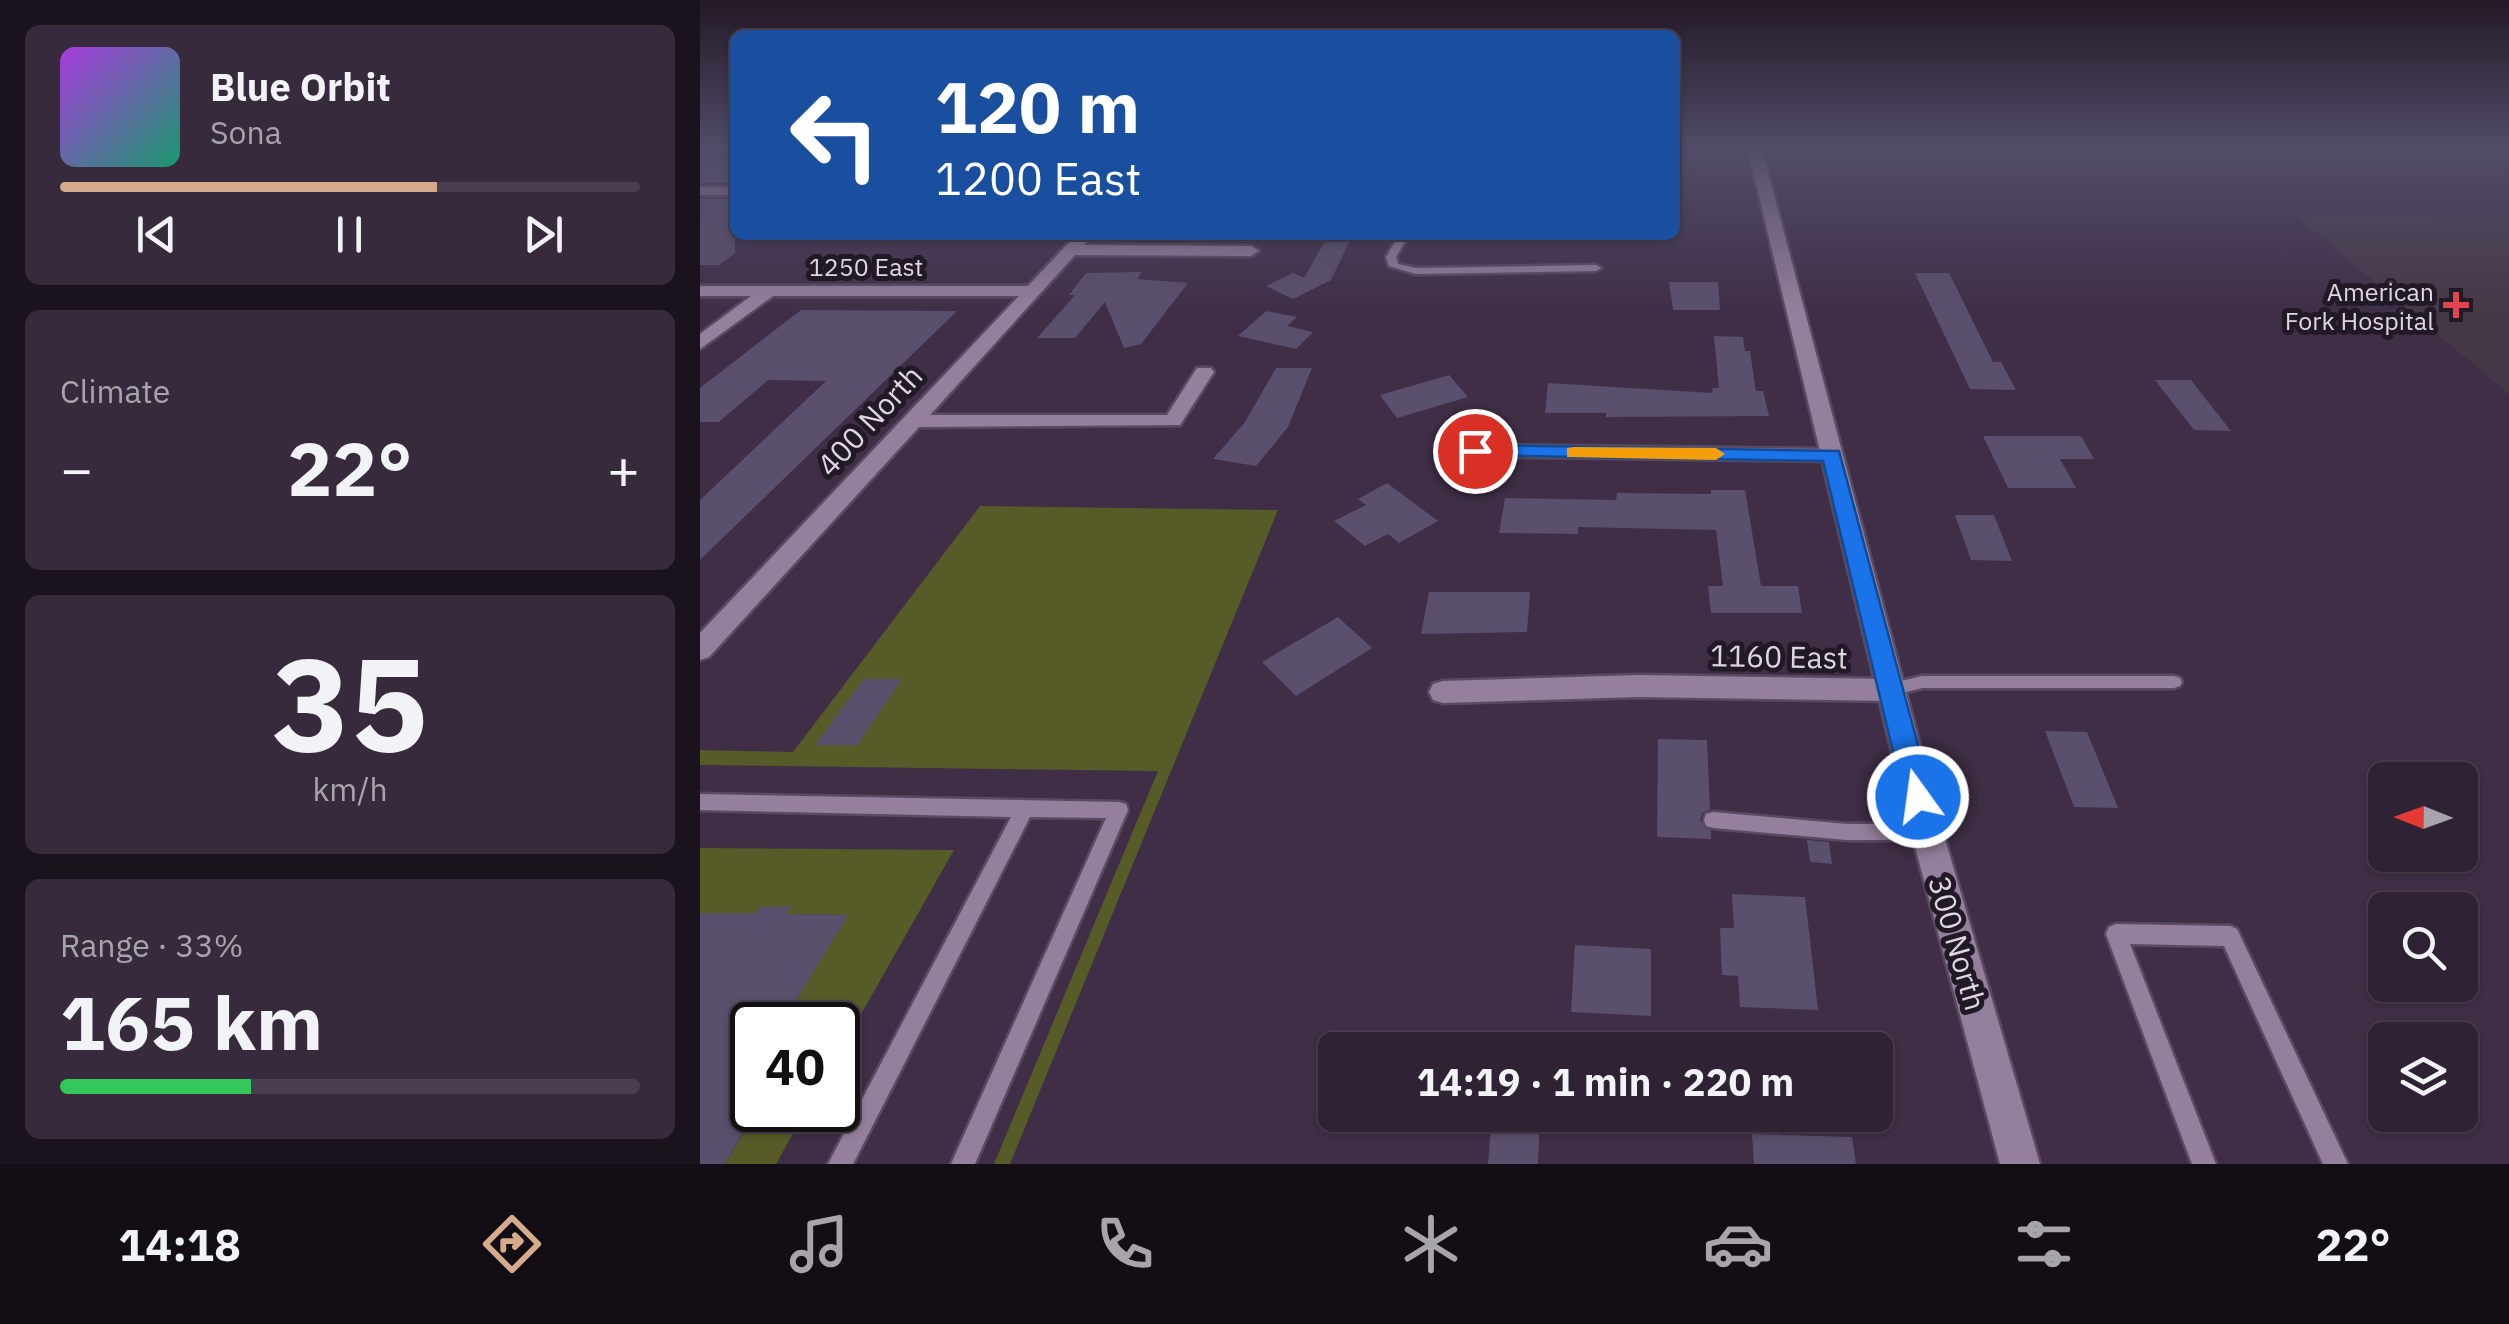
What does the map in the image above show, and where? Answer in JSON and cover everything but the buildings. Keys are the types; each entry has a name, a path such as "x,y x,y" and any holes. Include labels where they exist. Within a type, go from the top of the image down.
{"street":[{"name":"300 North","path":"1768,204 1927,832 2020,1164"},
{"path":"1078,243 1250,250"},
{"name":"400 North","path":"700,650 908,421 1078,243"},
{"name":"1250 East","path":"700,290 1032,290"},
{"path":"700,343 770,291"},
{"path":"908,421 1173,421 1204,372"},
{"path":"1475,451 1832,455"},
{"name":"1160 East","path":"1443,692 1639,686 1891,690"}],"lane":[{"path":"1401,240 1391,257 1394,266 1416,271 1596,268"},
{"name":"1160 East","path":"1891,690 1922,682 2174,682"},
{"path":"700,802 1119,810 963,1164"},
{"path":"840,1164 1025,808"},
{"path":"1713,820 1847,832 1927,832"},
{"path":"2204,1164 2116,934 2230,936 2336,1164"}],"shaded area":[{"name":"American Fork Hospital","path":"2296,216 2509,217 2509,394"}],"green space":[{"path":"980,506 1278,510 1010,1164 994,1164 1158,771 700,765 700,750 793,752"},
{"path":"700,848 954,850 860,1016 860,1002 795,1002 847,915 786,914 790,907 761,907 756,913 700,913"},
{"path":"744,1132 794,1132 776,1164 725,1164"}],"slow traffic":[{"path":"1574,452 1716,454"}],"place":[{"name":"American Fork Hospital","path":"2456,305"}],"route":[{"path":"1475,451 1832,455 1918,797"}]}
